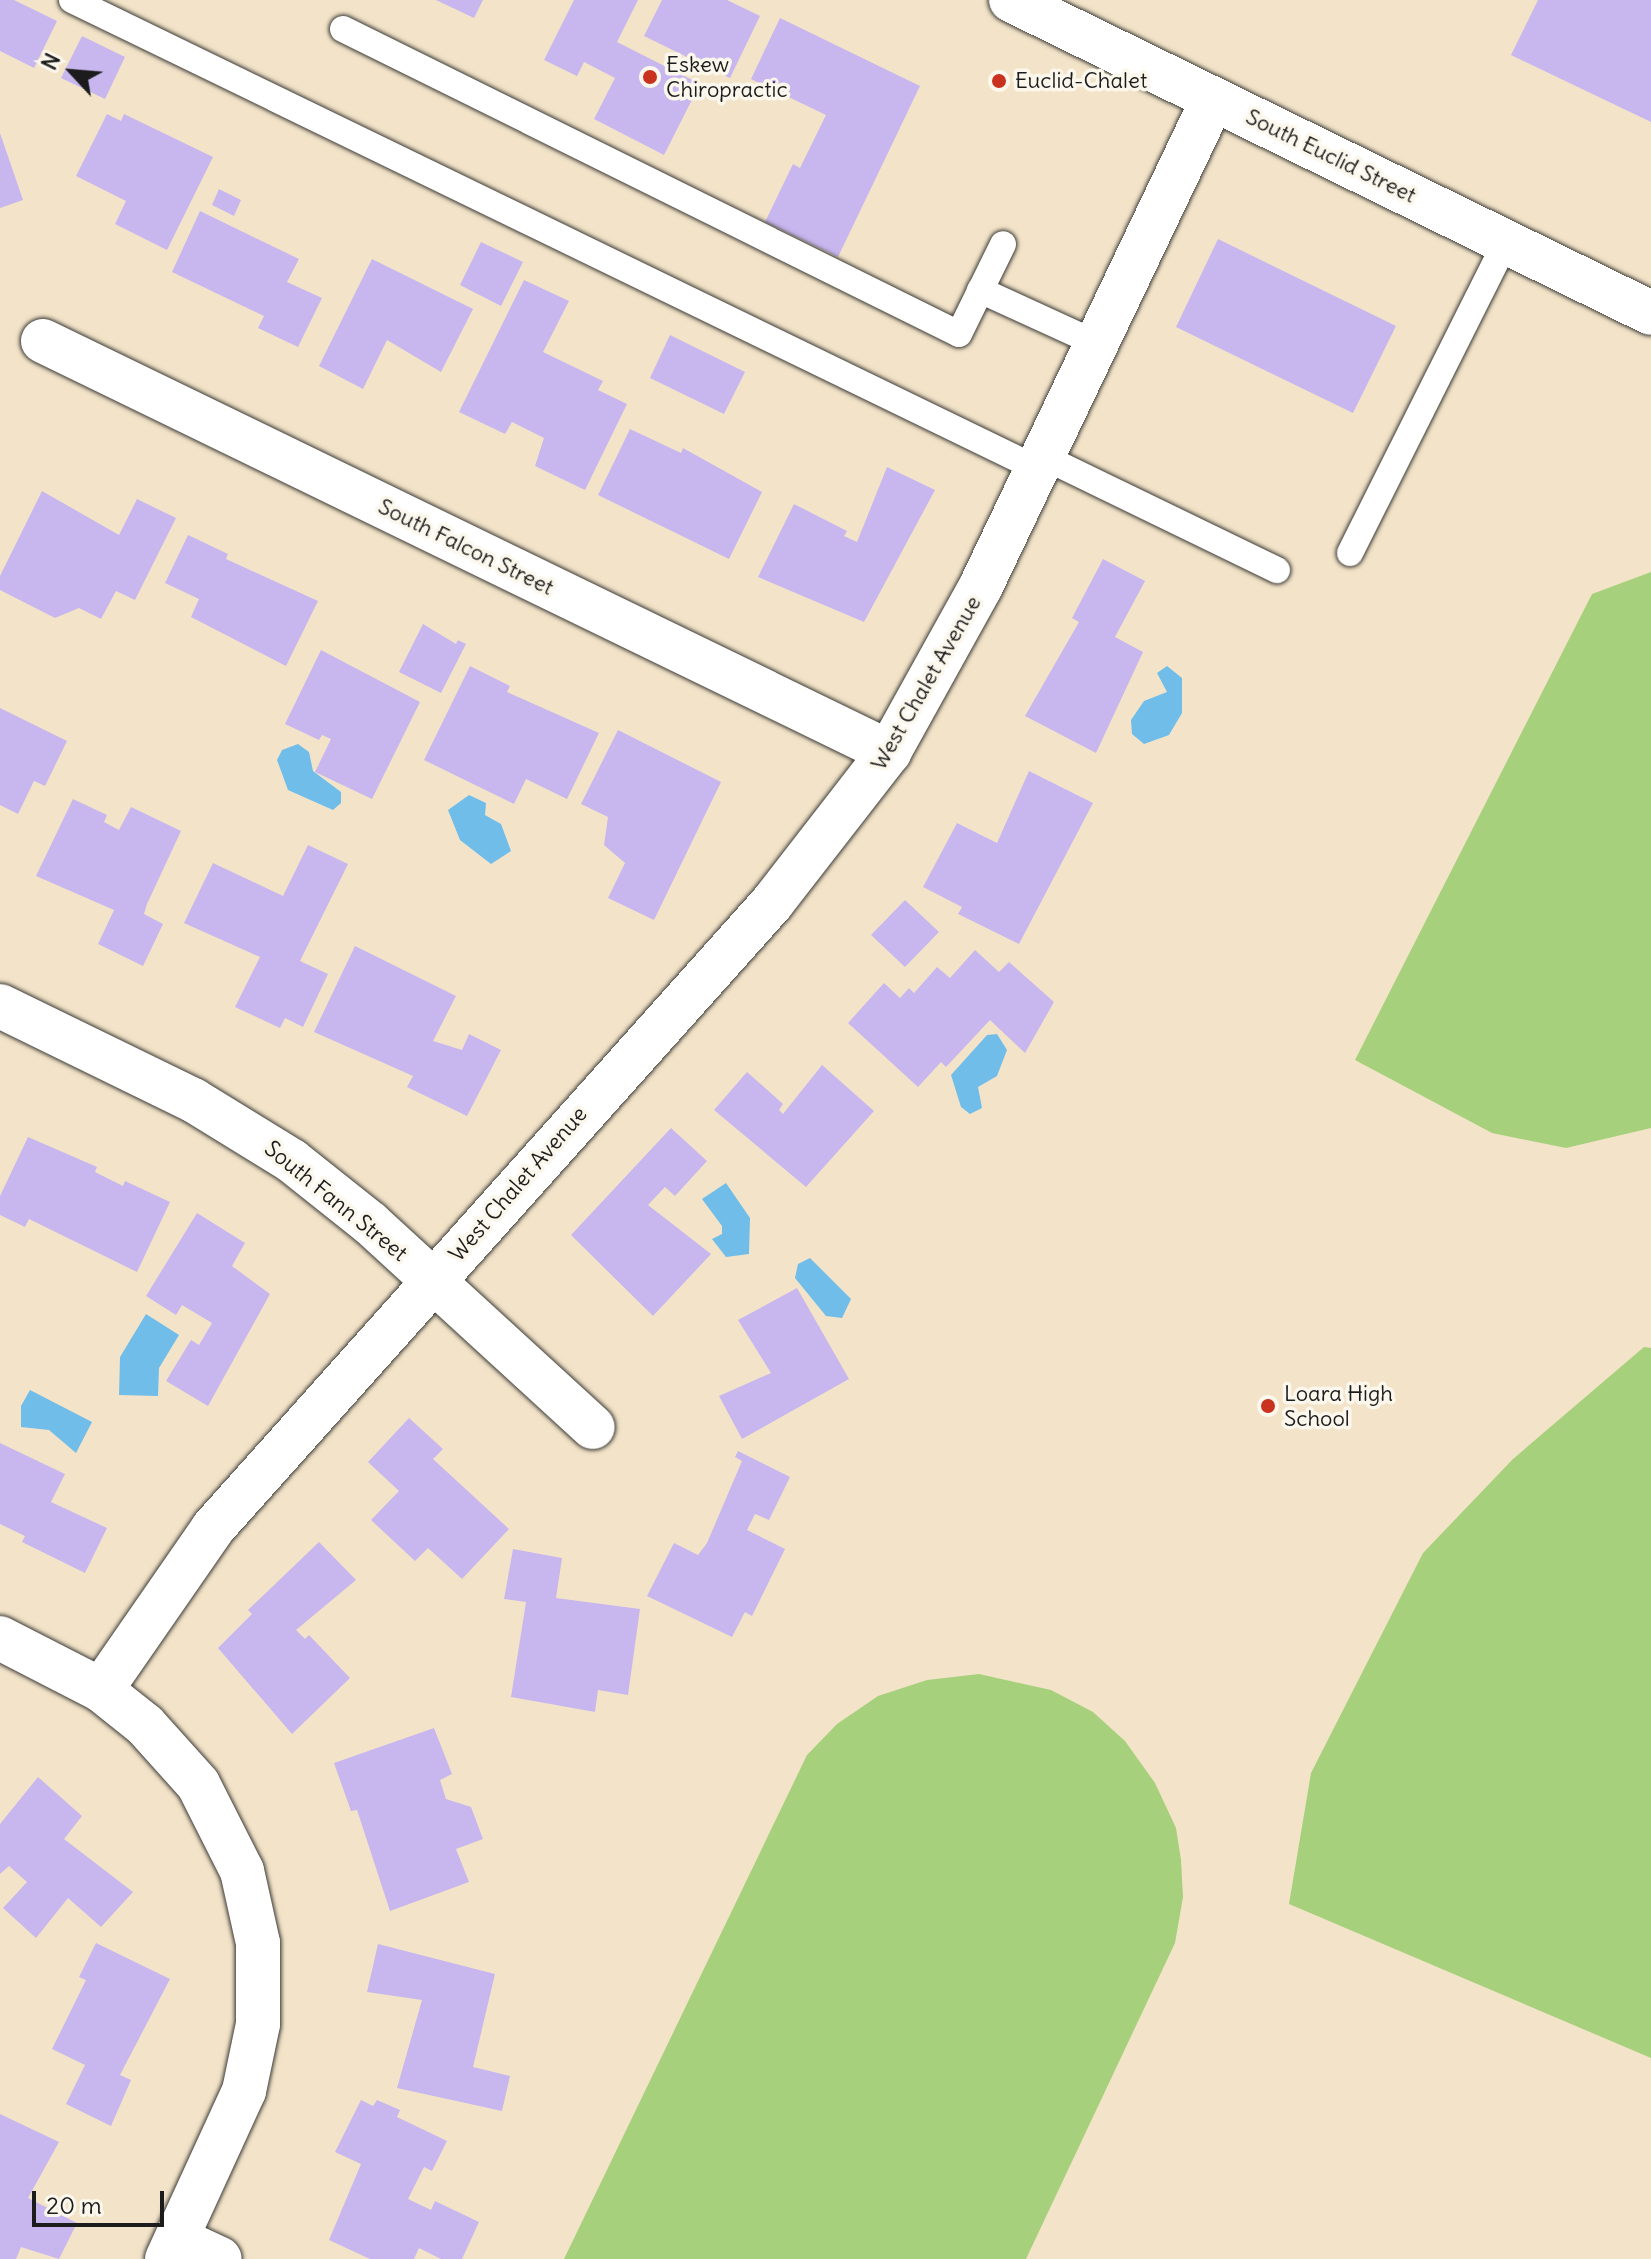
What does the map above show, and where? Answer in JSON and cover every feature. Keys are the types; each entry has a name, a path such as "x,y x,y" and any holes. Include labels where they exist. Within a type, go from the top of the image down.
{"street":[{"name":"South Euclid Street","path":"1011,0 1651,313"},
{"name":"West Chalet Avenue","path":"101,1690 213,1528 772,903 889,752 953,640 1041,463 1213,99"},
{"name":"South Falcon Street","path":"43,341 889,752"},
{"name":"South Fann Street","path":"0,1006 193,1100 261,1140 323,1184 593,1427"},
{"path":"0,1638 101,1690 145,1725 198,1784 242,1871 258,1943 258,2024 244,2091 172,2249 220,2259"}],"lane":[{"path":"72,0 1041,463 1277,570"},
{"path":"343,29 959,334 1003,244"},
{"path":"1350,553 1506,241"},
{"path":"980,290 1096,343"}],"green space":[{"path":"1651,572 1651,1128 1566,1148 1492,1133 1355,1060 1592,594"},
{"path":"1644,1347 1651,1348 1651,2058 1289,1904 1311,1773 1423,1553 1513,1459"},
{"path":"979,1674 1051,1690 1093,1712 1125,1741 1155,1783 1176,1828 1181,1860 1183,1897 1175,1943 1026,2259 564,2259 807,1755 837,1724 878,1696 927,1680"}],"water":[{"path":"1167,666 1182,678 1182,713 1169,735 1144,744 1132,734 1131,720 1144,701 1167,692 1157,673"},
{"path":"298,744 309,752 313,771 341,792 341,803 333,810 288,790 277,760 282,750"},
{"path":"469,795 486,803 485,815 501,824 511,851 491,864 460,840 448,810"},
{"path":"997,1034 1007,1050 997,1076 978,1087 982,1108 970,1114 961,1107 951,1075 987,1035"},
{"path":"726,1183 750,1218 749,1254 726,1257 712,1239 722,1234 722,1226 702,1199"},
{"path":"810,1258 851,1299 842,1318 826,1316 795,1278 798,1264"},
{"path":"146,1314 179,1335 159,1368 158,1396 119,1395 120,1357"},
{"path":"30,1390 92,1422 76,1453 49,1430 21,1427 21,1406"}],"building":[{"path":"0,0 14,0 57,21 34,68 0,51"},
{"path":"436,0 483,0 474,18"},
{"name":"Eskew Chiropractic","path":"574,0 638,0 617,42 700,84 664,155 594,119 615,78 584,62 577,76 544,60"},
{"path":"662,0 727,0 760,16 730,78 644,36"},
{"path":"1538,0 1651,0 1651,122 1511,55"},
{"path":"780,18 920,86 838,257 765,222 793,164 800,168 826,115 751,79"},
{"path":"82,36 125,57 105,99 61,78"},
{"path":"107,114 121,121 124,114 213,157 167,250 115,224 126,201 76,176"},
{"path":"0,133 23,200 0,208"},
{"path":"219,189 241,200 234,216 212,205"},
{"path":"200,211 299,259 287,282 322,298 298,347 258,328 264,316 172,272"},
{"path":"1218,239 1396,326 1353,413 1176,327"},
{"path":"481,242 523,262 501,306 460,285"},
{"path":"372,259 473,309 441,372 387,340 363,389 319,366"},
{"path":"524,280 569,301 543,352 603,381 598,390 627,404 585,490 535,466 544,438 512,422 505,434 459,412"},
{"path":"670,335 745,372 724,414 650,378"},
{"path":"630,429 681,453 683,448 762,492 729,559 598,495"},
{"path":"887,467 935,490 864,622 758,577 794,504 847,531 844,536 857,542"},
{"path":"42,491 119,535 137,499 176,518 135,600 116,591 101,619 79,608 55,618 0,590 0,576"},
{"path":"188,535 228,554 226,559 318,601 286,666 191,617 199,599 165,583"},
{"path":"1103,559 1145,581 1115,637 1143,652 1096,753 1025,716 1079,622 1072,618"},
{"path":"423,624 456,644 458,640 466,644 441,693 399,672"},
{"path":"321,650 420,702 372,799 315,772 331,739 322,735 319,740 285,724"},
{"path":"470,666 510,686 507,692 599,733 567,799 526,779 514,804 424,760"},
{"path":"0,708 67,741 45,786 34,781 18,814 0,805"},
{"path":"618,730 721,782 654,920 608,898 625,863 604,845 608,817 581,804"},
{"path":"1029,771 1093,803 1019,944 958,914 962,907 923,887 957,823 997,843"},
{"path":"73,799 107,815 104,822 119,830 131,807 181,831 144,914 163,924 143,966 98,944 114,910 36,876"},
{"path":"308,845 348,864 300,961 328,974 303,1027 285,1018 280,1028 235,1007 260,957 184,923 213,863 283,896"},
{"path":"905,900 939,932 905,967 871,935"},
{"path":"355,946 456,996 433,1041 462,1050 469,1034 501,1050 467,1116 407,1087 413,1076 314,1032"},
{"path":"975,950 999,972 1009,962 1054,1002 1025,1053 990,1020 946,1067 941,1062 918,1087 848,1023 884,983 900,998 909,988 914,993 937,967 950,978"},
{"path":"822,1065 874,1111 806,1187 714,1110 747,1072 783,1104 779,1110 783,1114"},
{"path":"671,1128 707,1161 675,1196 665,1187 648,1205 711,1254 653,1316 571,1235"},
{"path":"28,1137 97,1167 95,1172 123,1186 125,1181 170,1202 137,1272 29,1219 25,1227 0,1215 0,1196"},
{"path":"197,1213 245,1243 232,1266 270,1294 208,1406 166,1381 191,1340 199,1345 212,1323 182,1305 176,1315 146,1296"},
{"path":"797,1288 849,1379 742,1439 719,1396 771,1373 738,1320"},
{"path":"409,1418 443,1449 433,1459 509,1529 462,1579 428,1548 415,1561 371,1520 399,1491 368,1462"},
{"path":"0,1443 65,1474 51,1502 107,1528 85,1573 22,1542 25,1536 0,1524"},
{"path":"738,1451 790,1477 769,1520 755,1514 747,1530 785,1549 752,1616 745,1612 732,1637 647,1596 674,1543 698,1555 707,1543 742,1461 735,1457"},
{"path":"319,1542 356,1580 296,1630 305,1639 309,1635 350,1678 292,1734 218,1648 252,1614 248,1610"},
{"path":"513,1549 562,1558 556,1598 640,1609 628,1695 598,1690 595,1712 511,1697 526,1602 504,1599"},
{"path":"434,1728 452,1774 440,1780 446,1799 471,1807 483,1839 456,1849 469,1882 390,1911 357,1810 351,1811 334,1763"},
{"path":"38,1777 82,1816 64,1839 133,1892 101,1927 68,1898 36,1938 3,1908 27,1882 9,1866 0,1874 0,1824"},
{"path":"96,1943 170,1979 120,2075 131,2080 111,2126 66,2104 85,2065 52,2049 86,1980 79,1977"},
{"path":"378,1944 495,1974 473,2067 510,2076 502,2111 397,2088 422,2000 367,1992"},
{"path":"361,2100 373,2106 377,2100 400,2110 397,2117 447,2141 432,2171 424,2167 408,2199 431,2210 435,2201 479,2222 462,2259 441,2259 419,2248 414,2259 370,2259 329,2240 361,2164 335,2152"},
{"path":"0,2114 59,2142 28,2198 77,2223 59,2259 21,2247 16,2259 0,2259"}],"place":[{"name":"Eskew Chiropractic","path":"650,77"},
{"name":"Euclid-Chalet","path":"999,81"},
{"name":"Loara High School","path":"1268,1406"}]}
